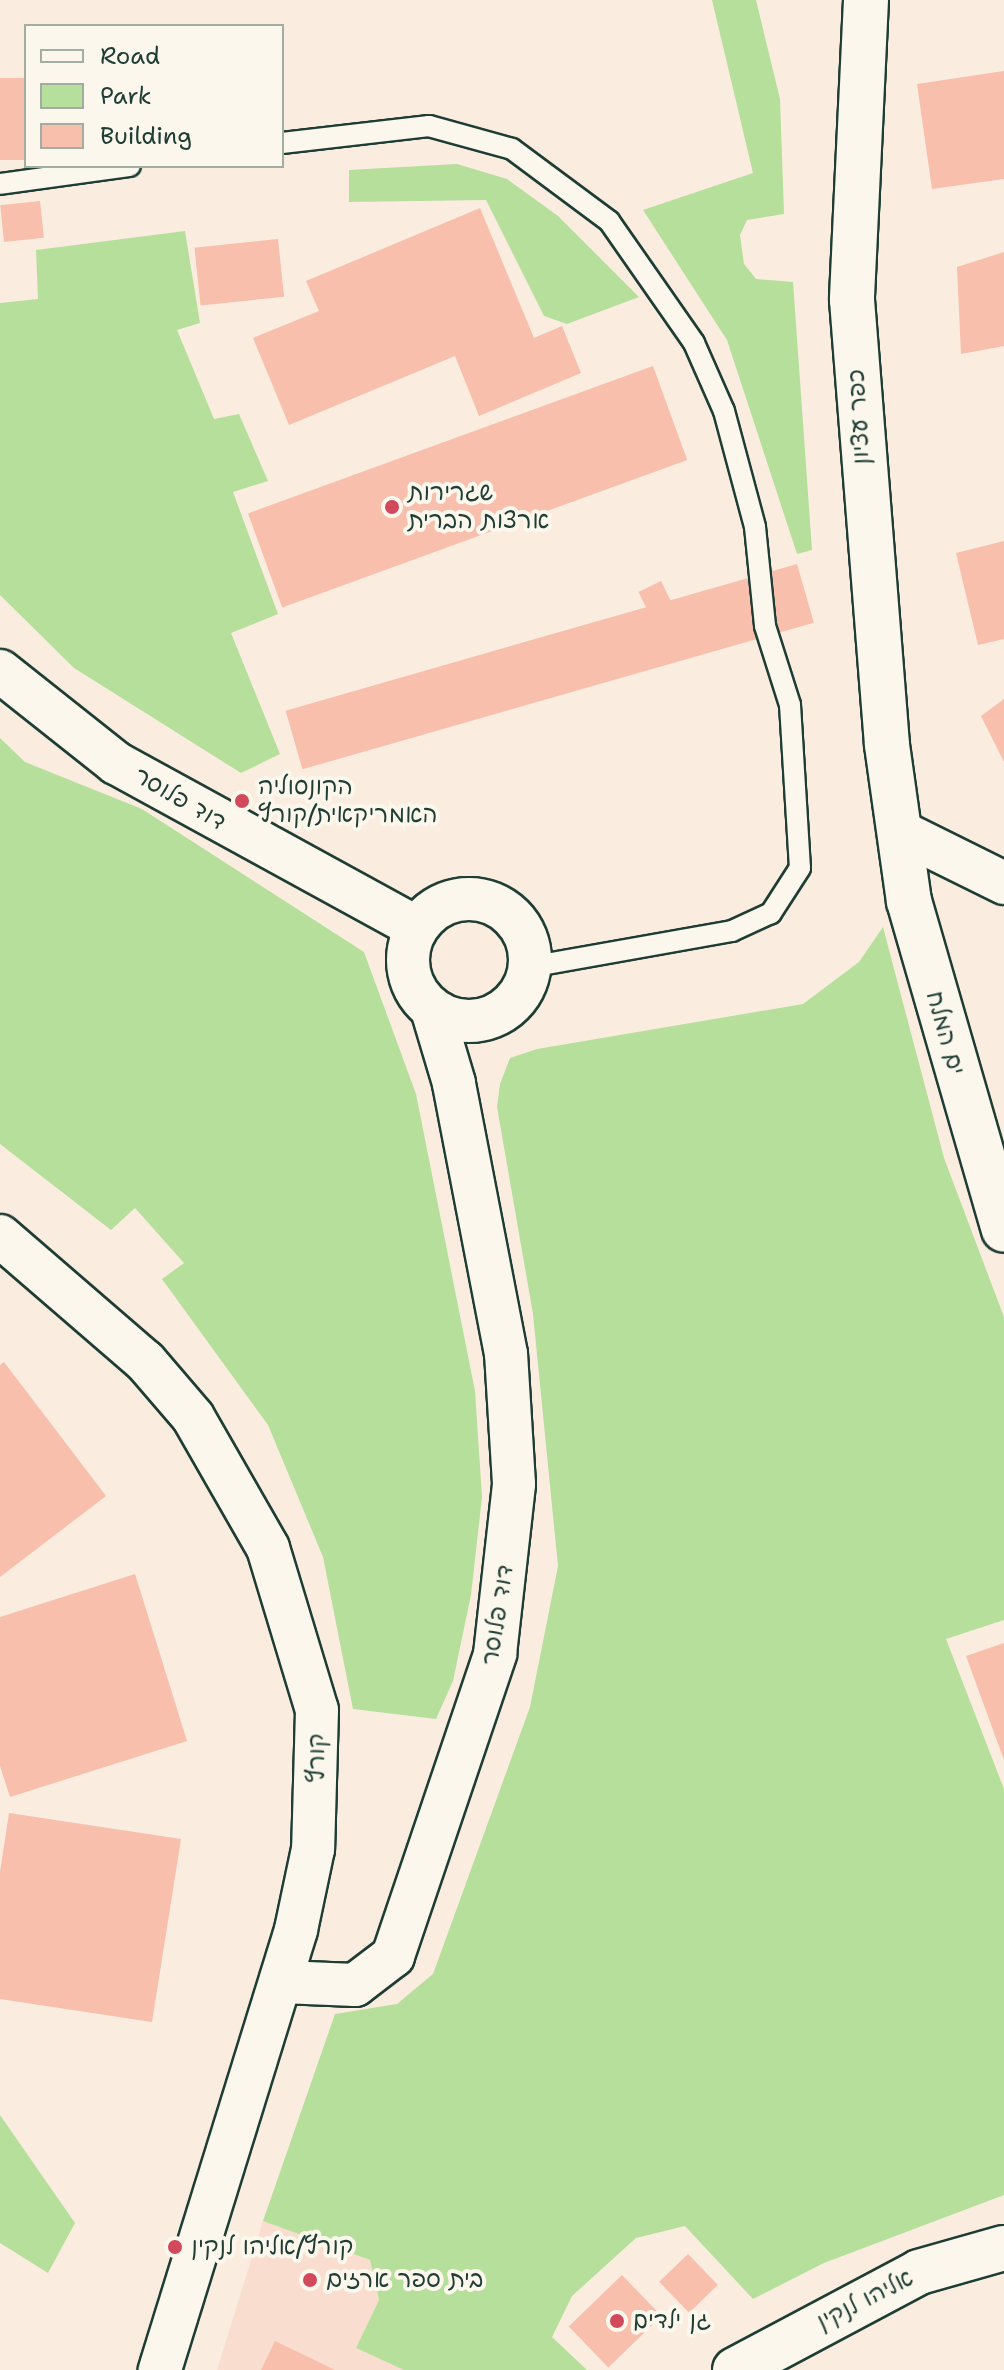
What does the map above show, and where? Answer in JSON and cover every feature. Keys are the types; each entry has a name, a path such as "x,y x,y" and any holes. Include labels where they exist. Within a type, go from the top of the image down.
{"street":[{"name":"כפר עציון","path":"866,0 852,300 885,730 901,832"},
{"name":"דוד פלוסר","path":"0,671 116,763 417,928"},
{"path":"901,832 1004,883"},
{"name":"ים המלח","path":"901,832 909,901 1004,1230"},
{"path":"456,900 489,902 525,935 530,967 517,998 489,1018 470,1022 432,1009 410,980 417,928 456,900"},
{"name":"דוד פלוסר","path":"282,1982 355,1985 379,1972 403,1938 495,1654 514,1484 506,1354 464,1140 432,1009"},
{"name":"דוד פלוסר","path":"464,1140 489,1018"},
{"name":"קורץ","path":"0,1236 145,1361 193,1417 268,1548 317,1710 313,1849 282,1982 160,2370"},
{"name":"אליהו לנקין","path":"735,2370 919,2272 1004,2248"}],"lane":[{"path":"284,143 429,126 512,149 609,221 694,343 724,411 755,527 765,626 790,705 800,868 771,913 732,931 530,967"},
{"path":"0,184 116,168"}],"shaded area":[{"name":"בית ספר ארזים","path":"263,2221 370,2260 379,2300 356,2348 404,2370 217,2370"}],"green space":[{"path":"712,0 756,0 780,99 784,214 747,220 740,235 744,264 756,279 793,282 812,550 797,554 727,340 643,210 753,173"},
{"path":"457,164 507,179 558,216 639,297 567,324 544,316 486,200 349,202 349,170"},
{"path":"185,231 200,323 177,330 214,419 239,414 268,481 233,492 278,614 231,633 280,754 241,773 74,668 0,595 0,303 38,299 36,250"},
{"path":"0,738 25,762 142,809 364,952 416,1094 475,1391 482,1497 471,1595 453,1681 436,1719 353,1709 323,1557 268,1425 162,1279 184,1263 135,1208 111,1230 0,1144"},
{"path":"883,927 944,1158 1004,1317 1004,1620 946,1639 1004,1789 1004,2195 824,2263 753,2299 685,2226 636,2238 572,2296 552,2337 587,2370 404,2370 356,2348 379,2300 370,2260 263,2221 335,2014 397,2004 433,1974 530,1707 558,1566 533,1314 497,1107 500,1084 510,1058 537,1049 803,1004 859,962"},
{"path":"0,2115 75,2223 48,2273 0,2243"}],"building":[{"path":"1004,71 1004,179 932,189 917,84"},
{"path":"0,78 24,78 24,160 0,160"},
{"path":"40,201 44,238 4,242 0,205"},
{"path":"480,208 534,338 562,326 581,373 479,416 455,356 289,425 253,338 319,311 306,281"},
{"path":"278,239 284,297 201,305 194,248"},
{"path":"1004,252 1004,346 961,354 957,267"},
{"path":"653,366 687,460 282,607 248,513"},
{"path":"1004,541 1004,639 978,645 956,553"},
{"path":"797,564 814,623 302,769 286,711"},
{"path":"661,581 672,603 649,614 639,592"},
{"path":"1004,699 1004,762 981,716"},
{"path":"4,1362 106,1496 0,1577 0,1365"},
{"path":"135,1574 187,1741 10,1797 0,1766 0,1617"},
{"path":"1004,1643 1004,1760 966,1656"},
{"path":"9,1813 181,1839 152,2022 0,1999 0,1872"},
{"path":"688,2254 718,2285 689,2313 659,2282"},
{"path":"622,2275 662,2316 608,2367 569,2326"},
{"path":"275,2341 335,2370 261,2370"}],"place":[{"name":"שגרירות ארצות הברית","path":"392,507"},
{"name":"הקונסוליה האמריקאית/קורץ","path":"242,801"},
{"name":"קורץ/אליהו לנקין","path":"175,2247"},
{"name":"בית ספר ארזים","path":"310,2280"},
{"name":"גן ילדים","path":"617,2321"}]}
